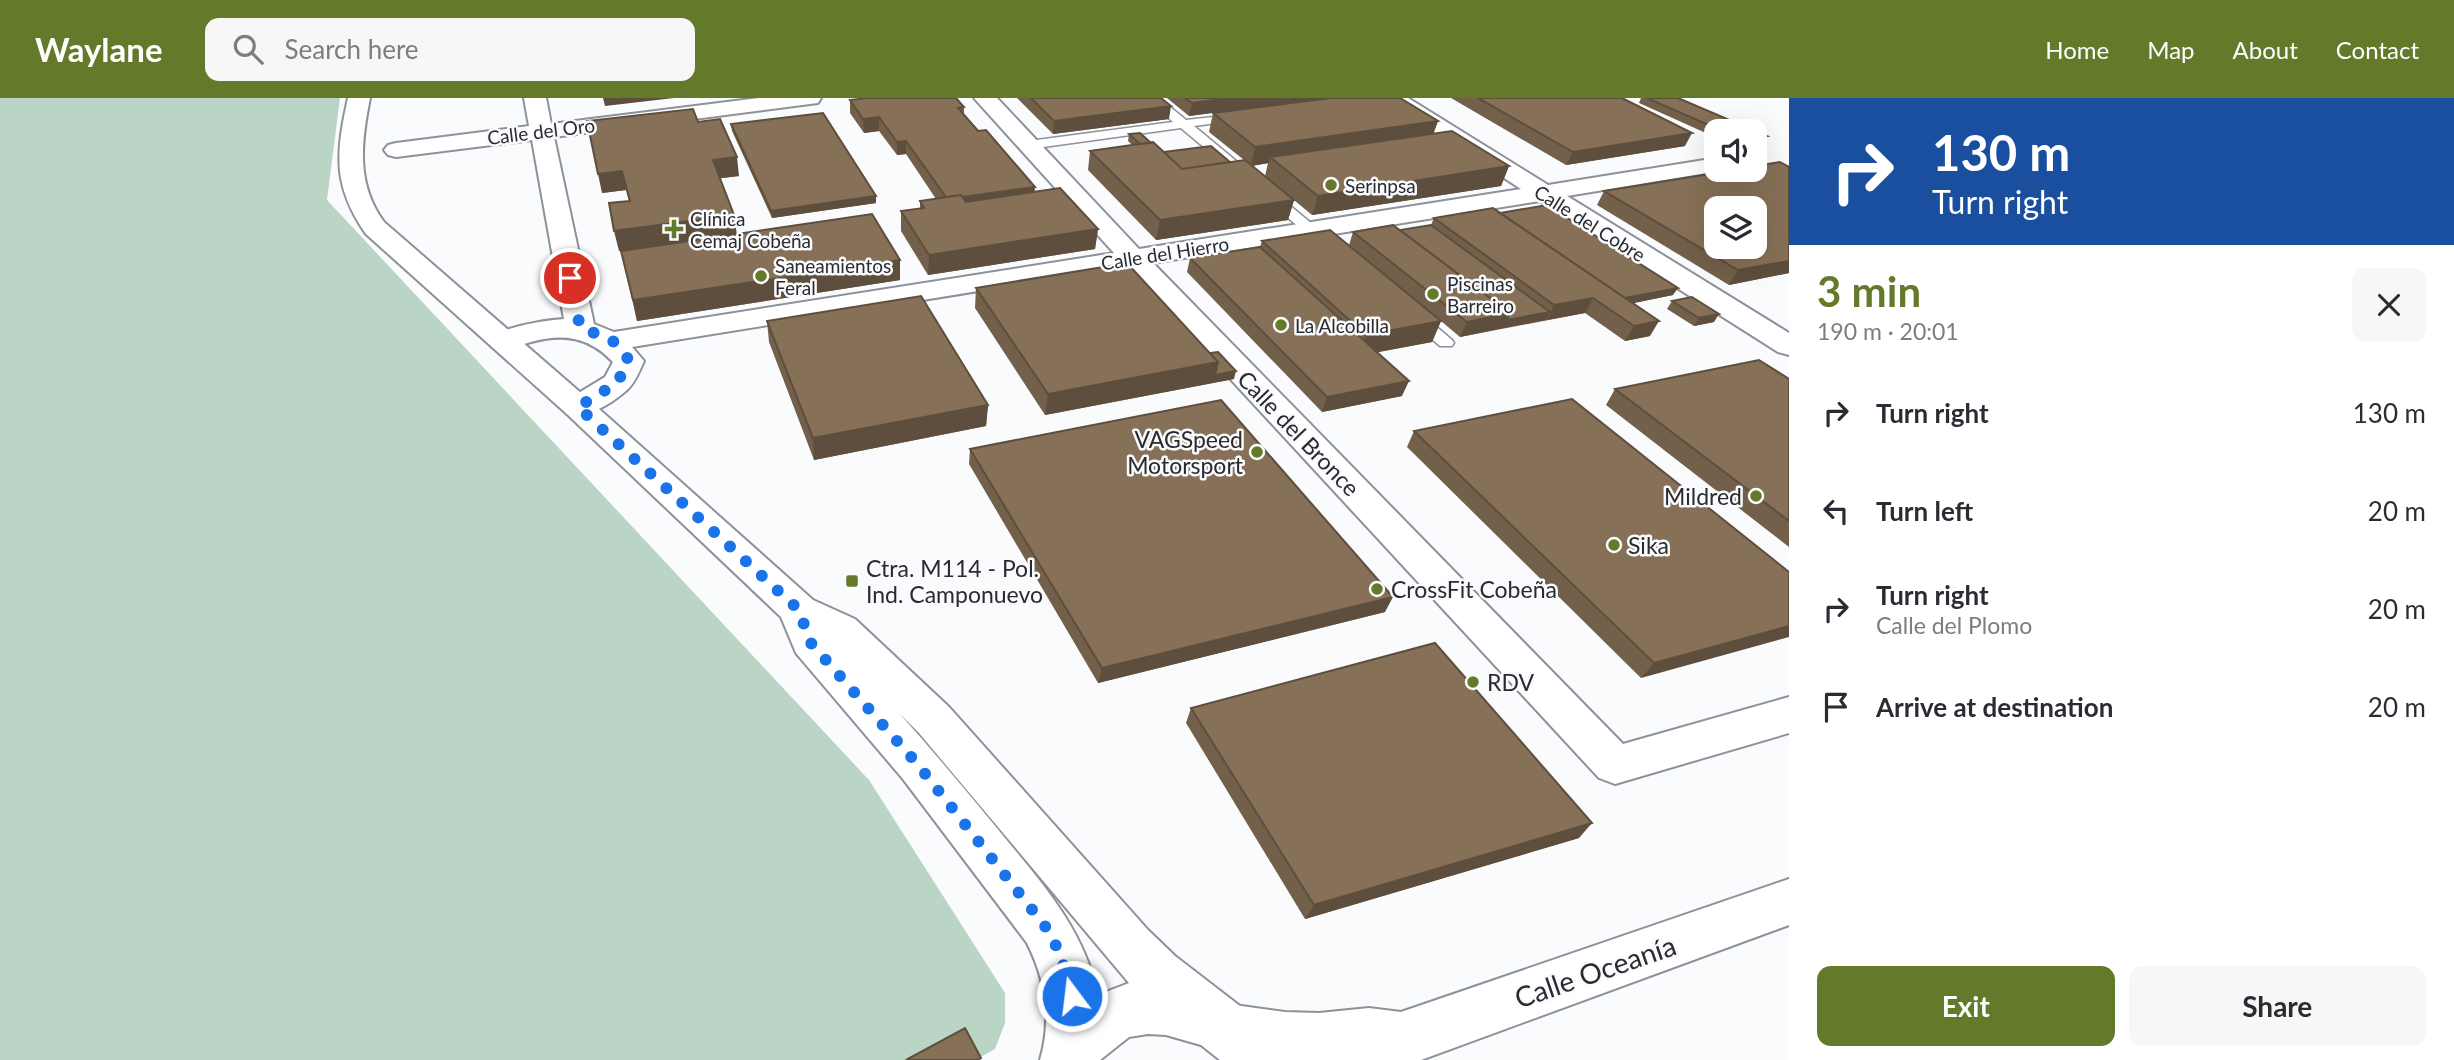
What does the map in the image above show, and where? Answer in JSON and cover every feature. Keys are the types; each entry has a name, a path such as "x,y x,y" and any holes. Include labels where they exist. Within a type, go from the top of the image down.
{"street":[{"path":"359,98 349,161 350,182 358,205 375,228 578,407 799,610 841,630 933,720 1130,948 1234,1038"},
{"path":"535,98 580,327"},
{"name":"Calle del Bronce","path":"985,98 1133,258 1615,765 1789,715"},
{"name":"Calle del Cobre","path":"1393,98 1789,346"},
{"name":"Calle del Oro","path":"396,150 801,99"},
{"name":"Calle del Hierro","path":"613,341 1704,167"},
{"path":"503,341 539,331 580,327 613,341 629,360 617,383 578,407"},
{"path":"799,610 810,642 919,766 1045,926 1060,953 1069,982 1074,1011 1070,1056"},
{"name":"Calle Oceanía","path":"1070,1056 1087,1032 1109,1016 1141,1005 1179,1009 1234,1038 1319,1041 1369,1035 1396,1050 1789,902"}],"lane":[{"path":"1152,98 1250,171 1332,247"},
{"path":"1029,145 1251,116"},
{"path":"1433,144 1460,141"},
{"path":"1405,308 1446,343"}],"green space":[{"path":"0,98 340,98 327,200 869,780 1005,993 1005,1023 995,1049 975,1060 0,1060"}],"building":[{"path":"956,98 964,107 958,108 978,131 986,130 1035,187 946,197 906,141 897,142 879,117 863,119 850,100"},
{"path":"1031,98 1161,98 1171,106 1054,121"},
{"path":"1185,98 1230,98 1192,103"},
{"path":"1330,98 1400,98 1438,121 1255,147 1213,113"},
{"path":"1478,98 1622,98 1692,133 1573,152"},
{"path":"1647,98 1678,98 1727,119 1704,119 1704,123"},
{"path":"693,109 698,122 720,119 737,157 713,160 734,215 614,231 609,203 630,201 622,171 598,174 587,121"},
{"path":"823,113 876,196 771,211 731,124"},
{"path":"1452,131 1509,166 1318,196 1270,157"},
{"path":"1140,133 1151,143 1140,144 1129,134"},
{"path":"1153,142 1182,169 1245,160 1294,200 1160,220 1090,151"},
{"path":"1211,146 1230,162 1182,169 1164,152"},
{"path":"1780,162 1789,167 1789,261 1738,270 1719,259 1767,259 1767,196 1704,196 1704,250 1604,191 1704,175 1704,182 1767,182 1767,164"},
{"path":"1060,188 1098,229 929,255 901,211 924,208 920,201 961,195 966,202"},
{"path":"1547,205 1678,288 1625,298 1500,213"},
{"path":"1493,208 1659,321 1634,326 1593,298 1554,305 1434,218"},
{"path":"872,214 900,260 633,300 621,251"},
{"path":"1393,225 1510,313 1467,322 1353,232"},
{"path":"1431,225 1550,312 1507,320 1510,313 1400,230"},
{"path":"1330,230 1441,321 1366,335 1262,241"},
{"name":"La Alcobilla","path":"1260,247 1409,381 1327,397 1190,258"},
{"path":"1127,263 1218,362 1048,394 976,288"},
{"path":"921,296 988,405 813,438 767,321"},
{"path":"1692,297 1719,314 1699,318 1672,301"},
{"path":"1218,352 1236,371 1215,375 1218,362 1210,353"},
{"name":"Mildred","path":"1759,360 1789,379 1789,521 1615,389"},
{"name":"Sika","path":"1572,399 1789,572 1789,626 1654,663 1414,431"},
{"path":"1221,400 1393,597 1102,668 970,449"},
{"path":"1435,643 1592,823 1314,905 1191,708"},
{"path":"965,1028 981,1058 906,1060"}],"place":[{"name":"Serinpsa","path":"1331,185"},
{"name":"Clínica Cemaj Cobeña","path":"674,229"},
{"name":"Saneamientos Feral","path":"761,276"},
{"name":"Piscinas Barreiro","path":"1433,294"},
{"name":"La Alcobilla","path":"1281,325"},
{"name":"VAGSpeed Motorsport","path":"1257,452"},
{"name":"Mildred","path":"1756,496"},
{"name":"Sika","path":"1614,545"},
{"name":"Ctra. M114 - Pol. Ind. Camponuevo","path":"852,581"},
{"name":"CrossFit Cobeña","path":"1377,589"},
{"name":"RDV","path":"1473,682"}],"route":[{"path":"570,278 580,327 613,341 629,360 617,383 578,407 799,610 810,642 919,766 1045,926 1060,953 1072,996"}]}
